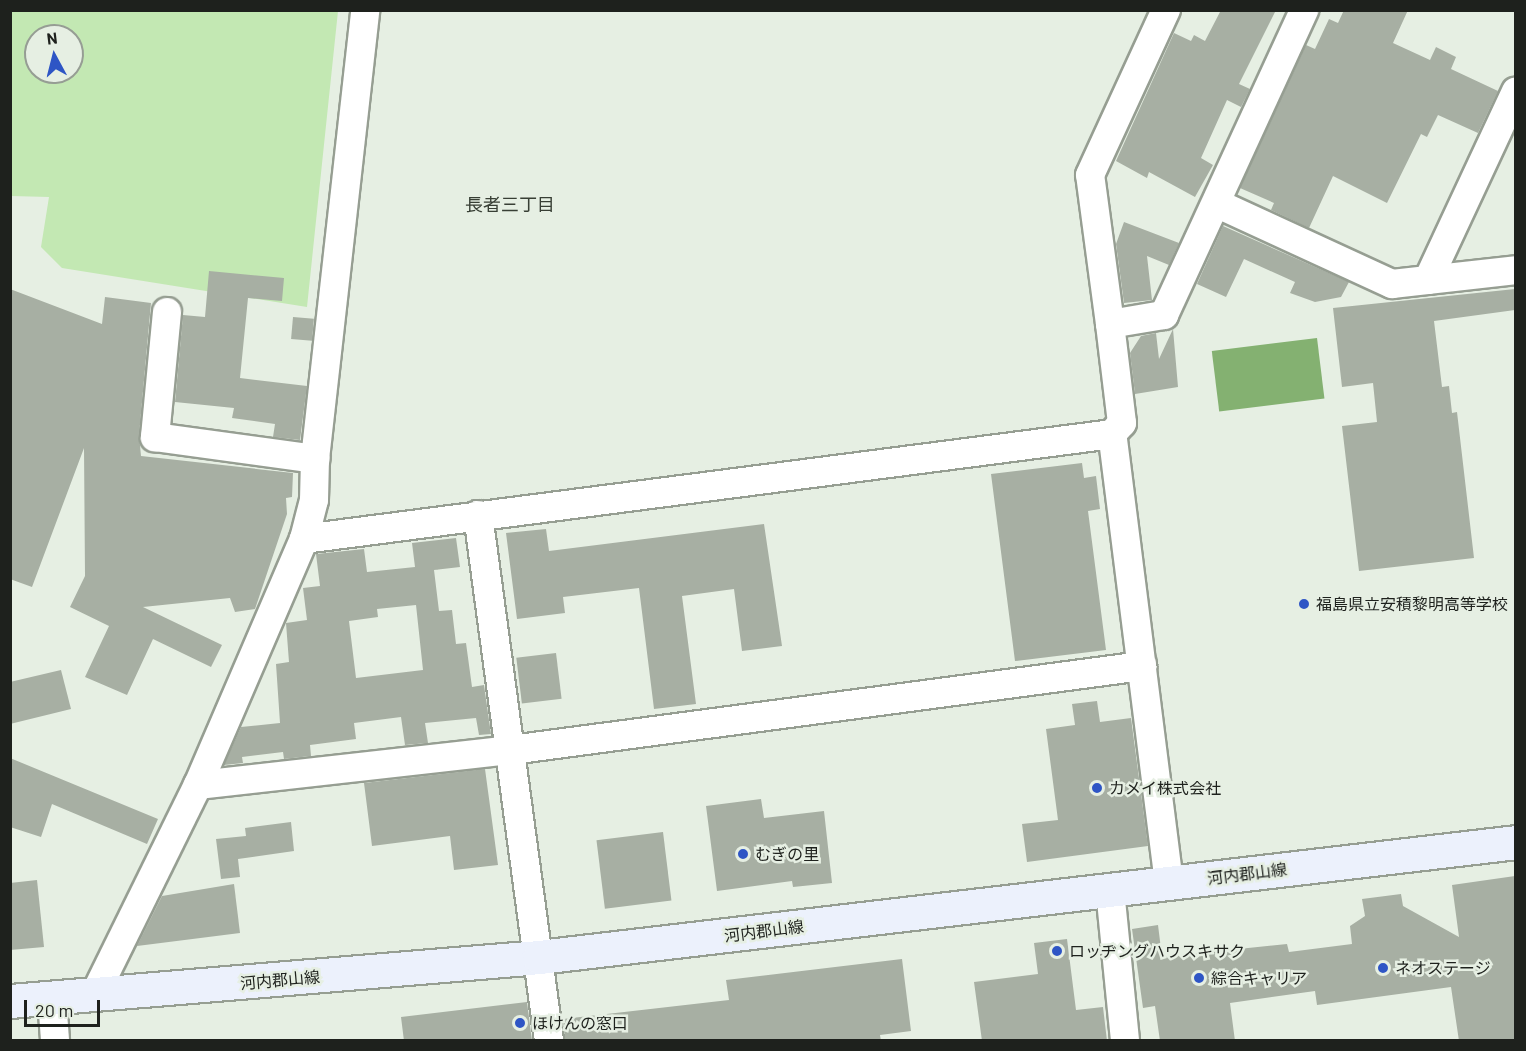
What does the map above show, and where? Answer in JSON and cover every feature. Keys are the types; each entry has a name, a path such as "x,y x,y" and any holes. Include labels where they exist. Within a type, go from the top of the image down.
{"main road":[{"name":"河内郡山線","path":"10,1001 94,996 539,957 1515,842"}],"street":[{"path":"94,996 198,785 304,538 314,500 315,459 364,10"},
{"path":"304,538 1112,434 1122,423 1090,175 1166,10"},
{"path":"1110,324 1164,315 1218,204 1304,10"},
{"path":"1428,280 1515,91"},
{"path":"1218,204 1392,284 1515,270"},
{"path":"167,312 155,437 315,459"},
{"path":"1112,434 1169,883"},
{"path":"478,515 549,1041"},
{"path":"198,785 511,750 1142,666"},
{"path":"1110,890 1125,1041"},
{"path":"52,999 55,1041"}],"shaded area":[{"path":"11,11 338,11 307,307 62,268 41,247 49,197 11,196"},
{"path":"1317,338 1324,399 1219,411 1212,351"}],"building":[{"path":"1221,10 1276,10 1239,84 1250,89 1241,107 1227,100 1201,158 1213,165 1195,197 1149,172 1147,178 1116,161 1174,33 1191,41 1194,35 1205,41"},
{"path":"1344,10 1408,10 1393,43 1430,60 1436,47 1456,57 1451,69 1498,91 1478,133 1438,115 1427,137 1421,134 1387,203 1333,176 1309,228 1271,210 1274,203 1240,188 1306,45 1315,49 1329,19 1338,23"},
{"path":"1124,222 1179,243 1169,265 1147,256 1152,300 1124,303 1116,244"},
{"path":"1223,226 1349,282 1341,297 1315,302 1290,293 1295,282 1244,259 1226,297 1197,284"},
{"path":"209,271 284,278 282,301 248,298 240,378 307,386 300,440 273,437 275,424 232,418 234,408 175,402 183,315 205,317"},
{"path":"10,289 102,324 105,297 151,303 139,435 141,456 293,473 292,497 286,498 287,514 255,609 235,612 230,598 143,607 222,645 211,667 153,639 127,695 85,677 109,626 70,607 85,576 84,448 32,587 10,579"},
{"path":"1515,289 1515,310 1434,321 1442,387 1449,386 1452,413 1457,412 1474,558 1359,571 1342,426 1377,422 1373,383 1342,387 1333,308"},
{"path":"293,317 314,319 312,341 291,339"},
{"path":"1173,329 1178,387 1135,394 1130,353 1141,336 1156,333 1159,359"},
{"path":"1082,463 1084,478 1096,476 1100,509 1088,511 1106,650 1015,661 991,474"},
{"path":"764,524 782,646 742,651 734,589 682,596 696,704 654,709 639,588 563,597 565,613 517,619 506,533 546,529 549,551"},
{"path":"456,538 460,567 434,570 439,611 452,610 456,644 466,643 472,687 484,685 491,734 479,735 476,718 425,723 428,743 405,745 401,717 354,723 356,739 310,745 311,756 284,759 283,752 242,757 243,763 224,765 241,727 280,723 276,664 289,662 286,623 307,620 303,588 320,586 316,554 364,549 367,572 415,567 412,543","holes":["416,605 423,670 356,678 349,621 378,617 377,609"]},
{"path":"556,653 562,699 522,704 516,658"},
{"path":"61,670 71,709 10,724 10,682"},
{"name":"カメイ株式会社","path":"1097,701 1100,722 1131,718 1148,846 1027,862 1022,824 1058,820 1046,729 1075,725 1072,704"},
{"path":"10,758 158,819 147,844 52,804 41,837 10,827"},
{"path":"485,769 498,865 454,870 450,836 372,846 364,783"},
{"path":"761,799 764,818 824,811 832,883 793,887 792,881 717,891 706,806"},
{"path":"291,822 294,851 238,859 240,877 221,879 216,839 246,836 245,828"},
{"path":"663,832 671,900 605,909 596,840"},
{"path":"1515,876 1515,1041 1459,1041 1451,987 1317,1005 1315,991 1230,1003 1235,1041 1160,1041 1155,1006 1143,1008 1132,929 1158,925 1162,957 1287,944 1289,952 1352,944 1350,926 1365,916 1362,899 1401,894 1403,906 1459,937 1452,885"},
{"path":"37,880 44,947 10,950 10,883"},
{"path":"234,884 240,933 137,946 162,896"},
{"path":"1067,939 1076,1010 1103,1007 1107,1041 982,1041 974,982 1038,974 1034,943"},
{"path":"902,959 911,1031 880,1035 881,1041 565,1041 563,1019 729,1000 726,980"},
{"path":"527,1002 532,1041 404,1041 401,1017"}],"place":[{"name":"福島県立安積黎明高等学校","path":"1304,604"},
{"name":"カメイ株式会社","path":"1097,788"},
{"name":"むぎの里","path":"743,854"},
{"name":"ロッヂングハウスキサク","path":"1057,951"},
{"name":"ネオステージ","path":"1383,968"},
{"name":"綜合キャリア","path":"1199,978"},
{"name":"ほけんの窓口","path":"520,1023"}],"district":[{"name":"長者三丁目","path":"510,204"}]}
